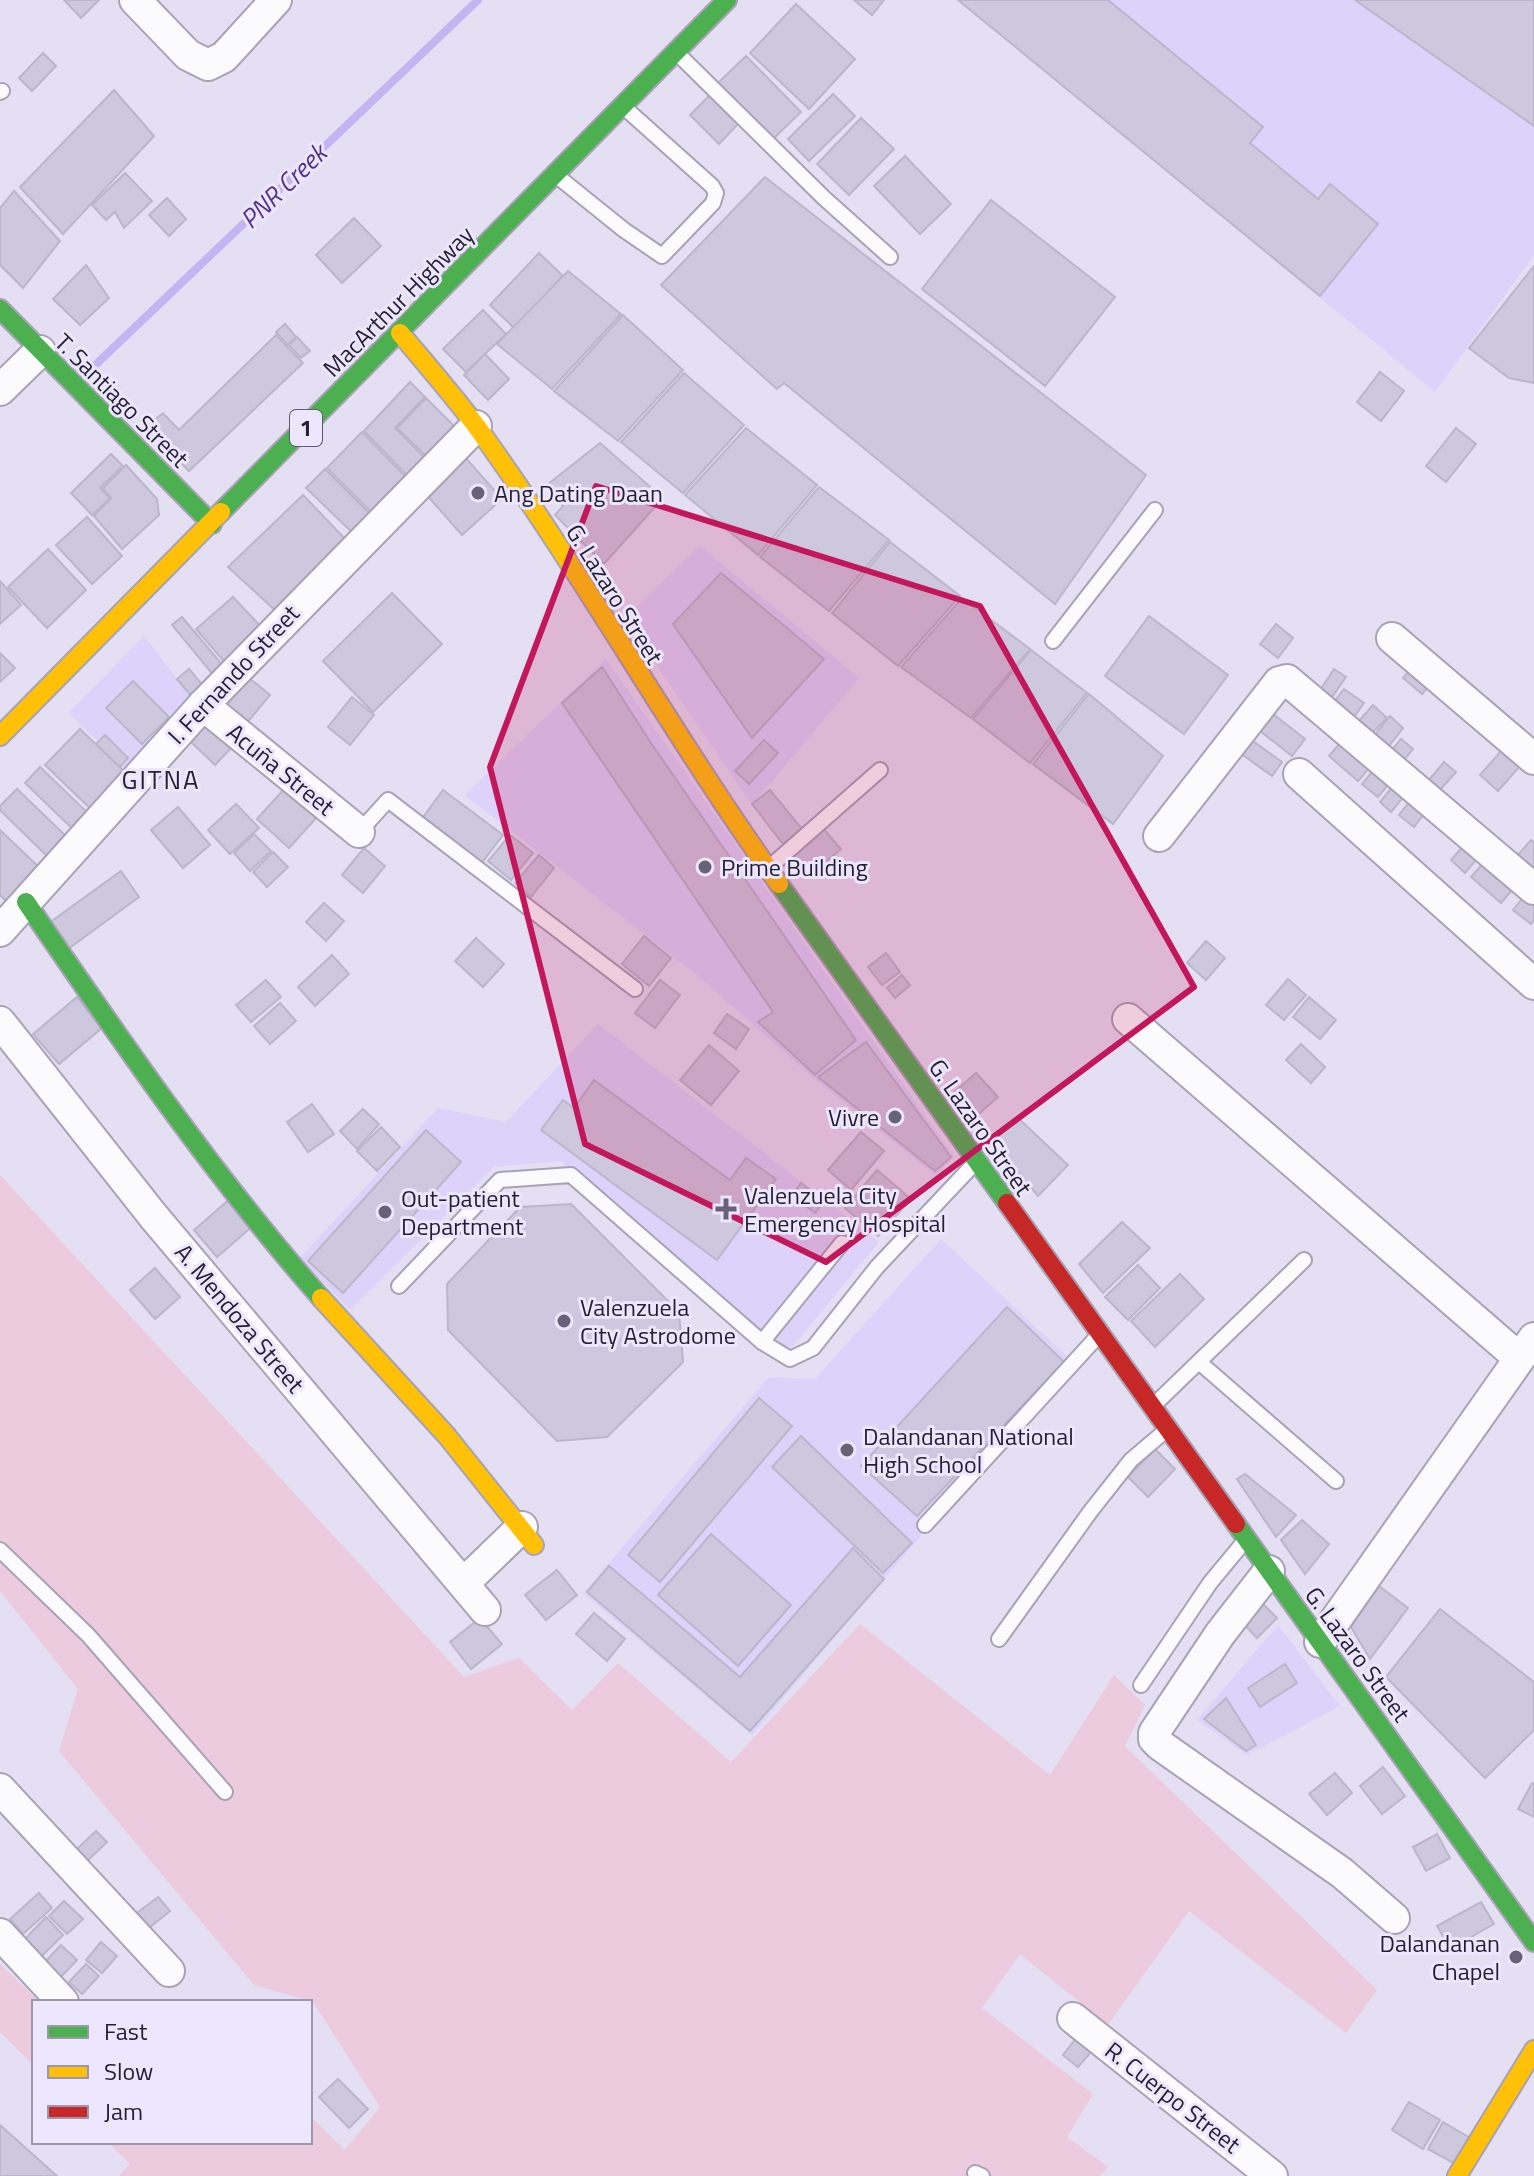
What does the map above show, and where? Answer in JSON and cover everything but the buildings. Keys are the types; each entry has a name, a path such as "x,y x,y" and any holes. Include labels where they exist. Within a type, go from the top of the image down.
{"main road":[{"name":"MacArthur Highway","path":"0,736 727,0"},
{"name":"T. Santiago Street","path":"0,309 212,524"},
{"name":"G. Lazaro Street","path":"400,333 476,426 724,807 1534,1942"},
{"path":"26,902 167,1108 291,1264 436,1423 528,1536"},
{"path":"1457,2176 1534,2050"}],"street":[{"path":"135,0 188,55 208,65 224,57 276,0"},
{"path":"0,390 40,351"},
{"name":"I. Fernando Street","path":"0,931 203,705 476,426"},
{"path":"1392,638 1534,759"},
{"path":"1159,836 1279,682 1287,680 1534,889"},
{"name":"Acuña Street","path":"203,705 359,832"},
{"path":"1299,774 1534,984"},
{"path":"1128,1019 1527,1348 1320,1642"},
{"name":"A. Mendoza Street","path":"0,1022 154,1217 485,1610"},
{"path":"464,1583 528,1536"},
{"path":"1269,1571 1212,1646 1154,1733 1154,1739 1342,1873 1394,1918"},
{"path":"0,1789 169,1971"},
{"path":"0,1934 61,2000"},
{"name":"R. Cuerpo Street","path":"1073,2018 1272,2176"}],"lane":[{"path":"676,52 824,198 890,257"},
{"path":"556,174 624,230 662,256 713,203 716,193 623,106"},
{"path":"1053,641 1155,510"},
{"path":"768,868 880,770"},
{"path":"359,832 388,800 635,989"},
{"path":"399,1286 500,1180 571,1175 762,1342 790,1359 813,1348 877,1267 976,1162"},
{"path":"762,1342 842,1243"},
{"path":"1152,1406 1304,1260"},
{"path":"925,1525 1100,1334"},
{"path":"1199,1362 1336,1481"},
{"path":"999,1639 1131,1460 1168,1429"},
{"path":"1141,1685 1210,1583 1246,1539"},
{"path":"0,1550 88,1635 225,1792"}],"highlighted area":[{"path":"596,486 980,606 1194,987 826,1262 585,1144 490,767"}],"shaded area":[{"path":"958,0 1355,0 1534,126 1534,255 1435,392"},
{"path":"700,546 859,678 752,805 625,618"},
{"path":"144,636 193,699 126,770 69,713"},
{"path":"606,659 954,1157 935,1175 816,1080 697,975 465,795"},
{"name":"Valenzuela City Emergency Hospital","path":"598,1024 879,1242 793,1346 774,1348 561,1161 494,1167 350,1310 300,1258 438,1108 506,1122"},
{"path":"0,1175 464,1677 519,1658 572,1710 618,1663 731,1762 860,1624 1050,1775 1114,1675 1145,1705 1125,1746 1377,1990 1346,2033 1189,1911 1108,2025 1020,1954 982,2008 1093,2094 1067,2137 1108,2167 1100,2176 119,2176 130,2164 110,2144 312,2144 312,2118 345,2150 380,2107 312,2000 254,1985 59,1751 78,1689 0,1591"},
{"name":"Dalandanan National High School","path":"941,1239 1072,1361 922,1522 921,1536 752,1735 583,1593 769,1377 815,1379"},
{"path":"1278,1625 1340,1706 1247,1755 1197,1720"},
{"path":"0,1964 38,2000 32,2000 32,2064 0,2032"}],"waterway":[{"name":"PNR Creek","path":"88,372 478,0"}],"traffic: fast":[{"path":"221,512 727,0"},
{"path":"0,309 212,524"},
{"path":"779,884 1007,1203"},
{"path":"26,902 204,1154 321,1298"},
{"path":"1236,1524 1534,1942"}],"traffic: slow":[{"path":"400,333 468,415 516,483 702,771 779,884"},
{"path":"0,736 221,512"},
{"path":"321,1298 447,1436 534,1545"},
{"path":"1457,2176 1534,2050"}],"traffic: jam":[{"path":"1007,1203 1236,1524"}],"place":[{"name":"Ang Dating Daan","path":"478,493"},
{"name":"Prime Building","path":"705,867"},
{"name":"Vivre","path":"895,1117"},
{"name":"Valenzuela City Emergency Hospital","path":"726,1209"},
{"name":"Out-patient Department","path":"385,1212"},
{"name":"Valenzuela City Astrodome","path":"564,1321"},
{"name":"Dalandanan National High School","path":"847,1450"},
{"name":"Dalandanan Chapel","path":"1516,1957"}],"district":[{"name":"GITNA","path":"161,779"}]}
